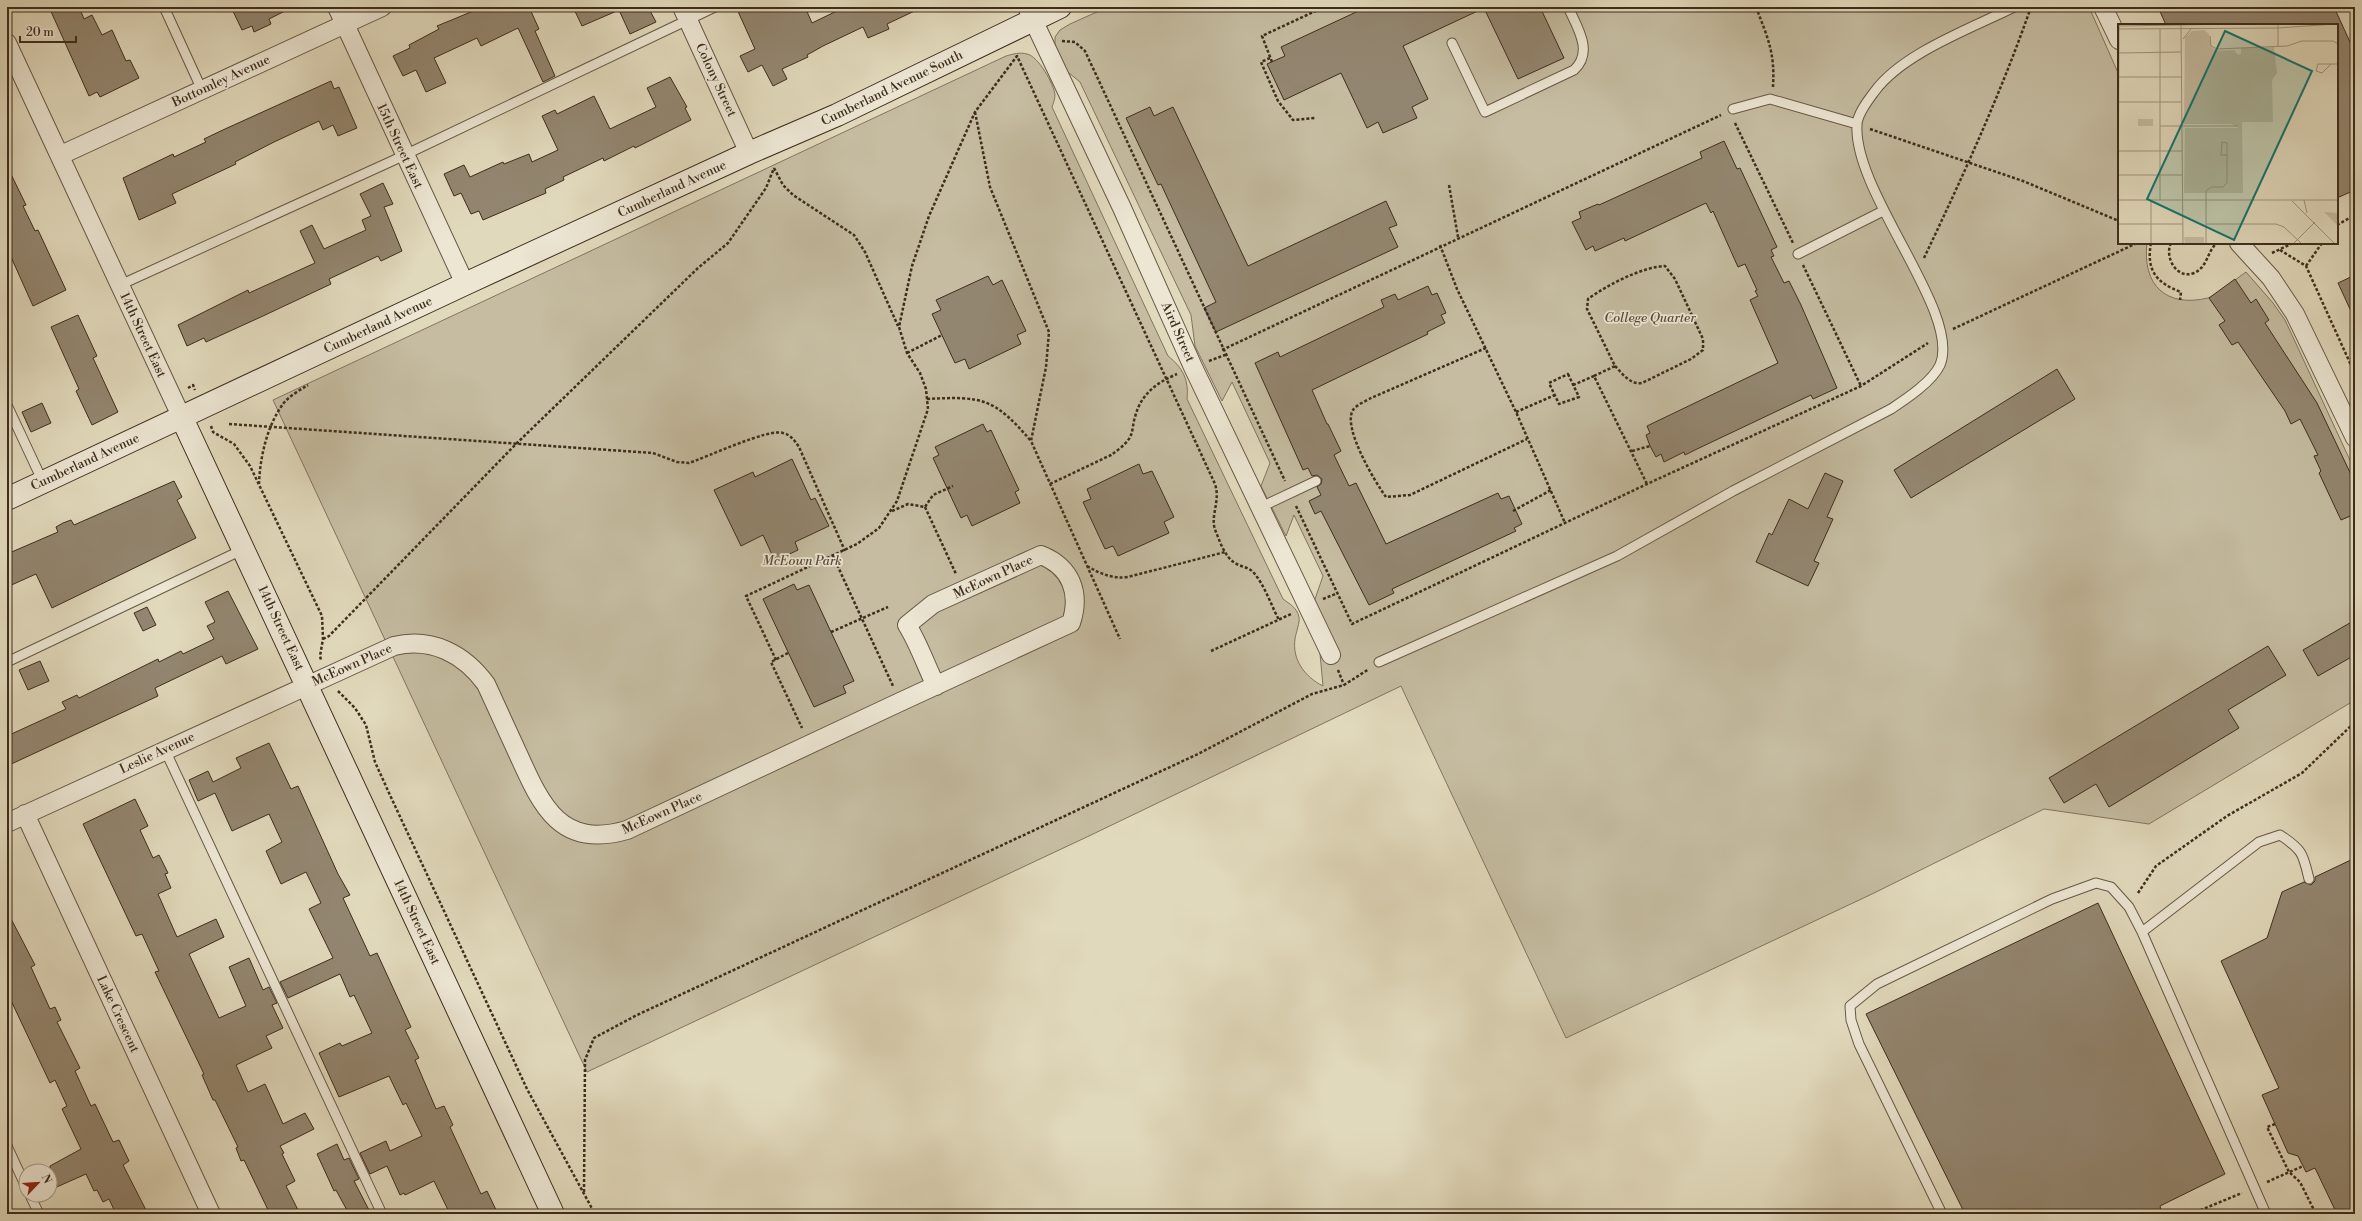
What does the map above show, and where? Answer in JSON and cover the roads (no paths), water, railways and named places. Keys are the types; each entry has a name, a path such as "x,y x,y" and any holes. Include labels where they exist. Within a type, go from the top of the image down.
{"main road":[{"name":"Cumberland Avenue South","path":"757,149 837,115 1030,13 1060,7"},
{"name":"Cumberland Avenue","path":"7,499 181,416 757,149"},
{"name":"14th Street East","path":"181,416 245,549 553,1214"}],"street":[{"name":"15th Street East","path":"338,7 404,155 465,284"},
{"name":"Bottomley Avenue","path":"61,155 382,7"},
{"path":"2103,7 2118,38"},
{"name":"Colony Street","path":"685,13 757,149"},
{"name":"Aird Street","path":"1030,13 1122,208 1194,367 1331,655"},
{"name":"14th Street East","path":"8,47 61,155 181,416"},
{"path":"2239,244 2271,278 2288,301 2355,438"},
{"name":"McEown Place","path":"311,694 394,646 407,643 430,644 454,654 477,672 486,684 537,796 546,808 566,826 578,832 590,835 614,834 627,830 900,702 936,686 1071,623 1074,614 1075,595 1068,574 1052,559 1041,555 933,604 907,625 916,637 919,652 936,686"},
{"name":"Leslie Avenue","path":"7,823 165,750 311,694"},
{"name":"Lake Crescent","path":"25,814 211,1214"}],"lane":[{"path":"164,7 202,90"},
{"path":"120,285 404,155 685,13 715,7"},
{"path":"1452,43 1485,112 1574,70 1581,64 1584,56 1582,37 1568,7"},
{"path":"1379,662 1617,556 1733,491 1891,409 1915,393 1940,365 1942,351 1941,334 1928,296 1883,211 1862,160 1856,124 1876,90 1904,64 1922,53 2014,7"},
{"path":"1733,109 1770,99 1856,124"},
{"path":"1798,254 1883,211"},
{"path":"7,406 43,482"},
{"path":"1261,507 1316,481"},
{"path":"7,662 245,549"},
{"path":"165,750 382,1214"},
{"path":"2142,932 2259,842 2280,835 2293,844 2303,854 2309,879"},
{"path":"1942,1214 1860,1044 1851,1020 1850,1006 1877,984 2052,899 2096,883 2111,887 2128,907 2142,932 2266,1214"},
{"path":"7,1146 18,1170"},
{"path":"34,1203 39,1214"}],"park label":[{"name":"College Quarter","path":"1650,318"},
{"name":"McEown Park","path":"802,561"}]}
